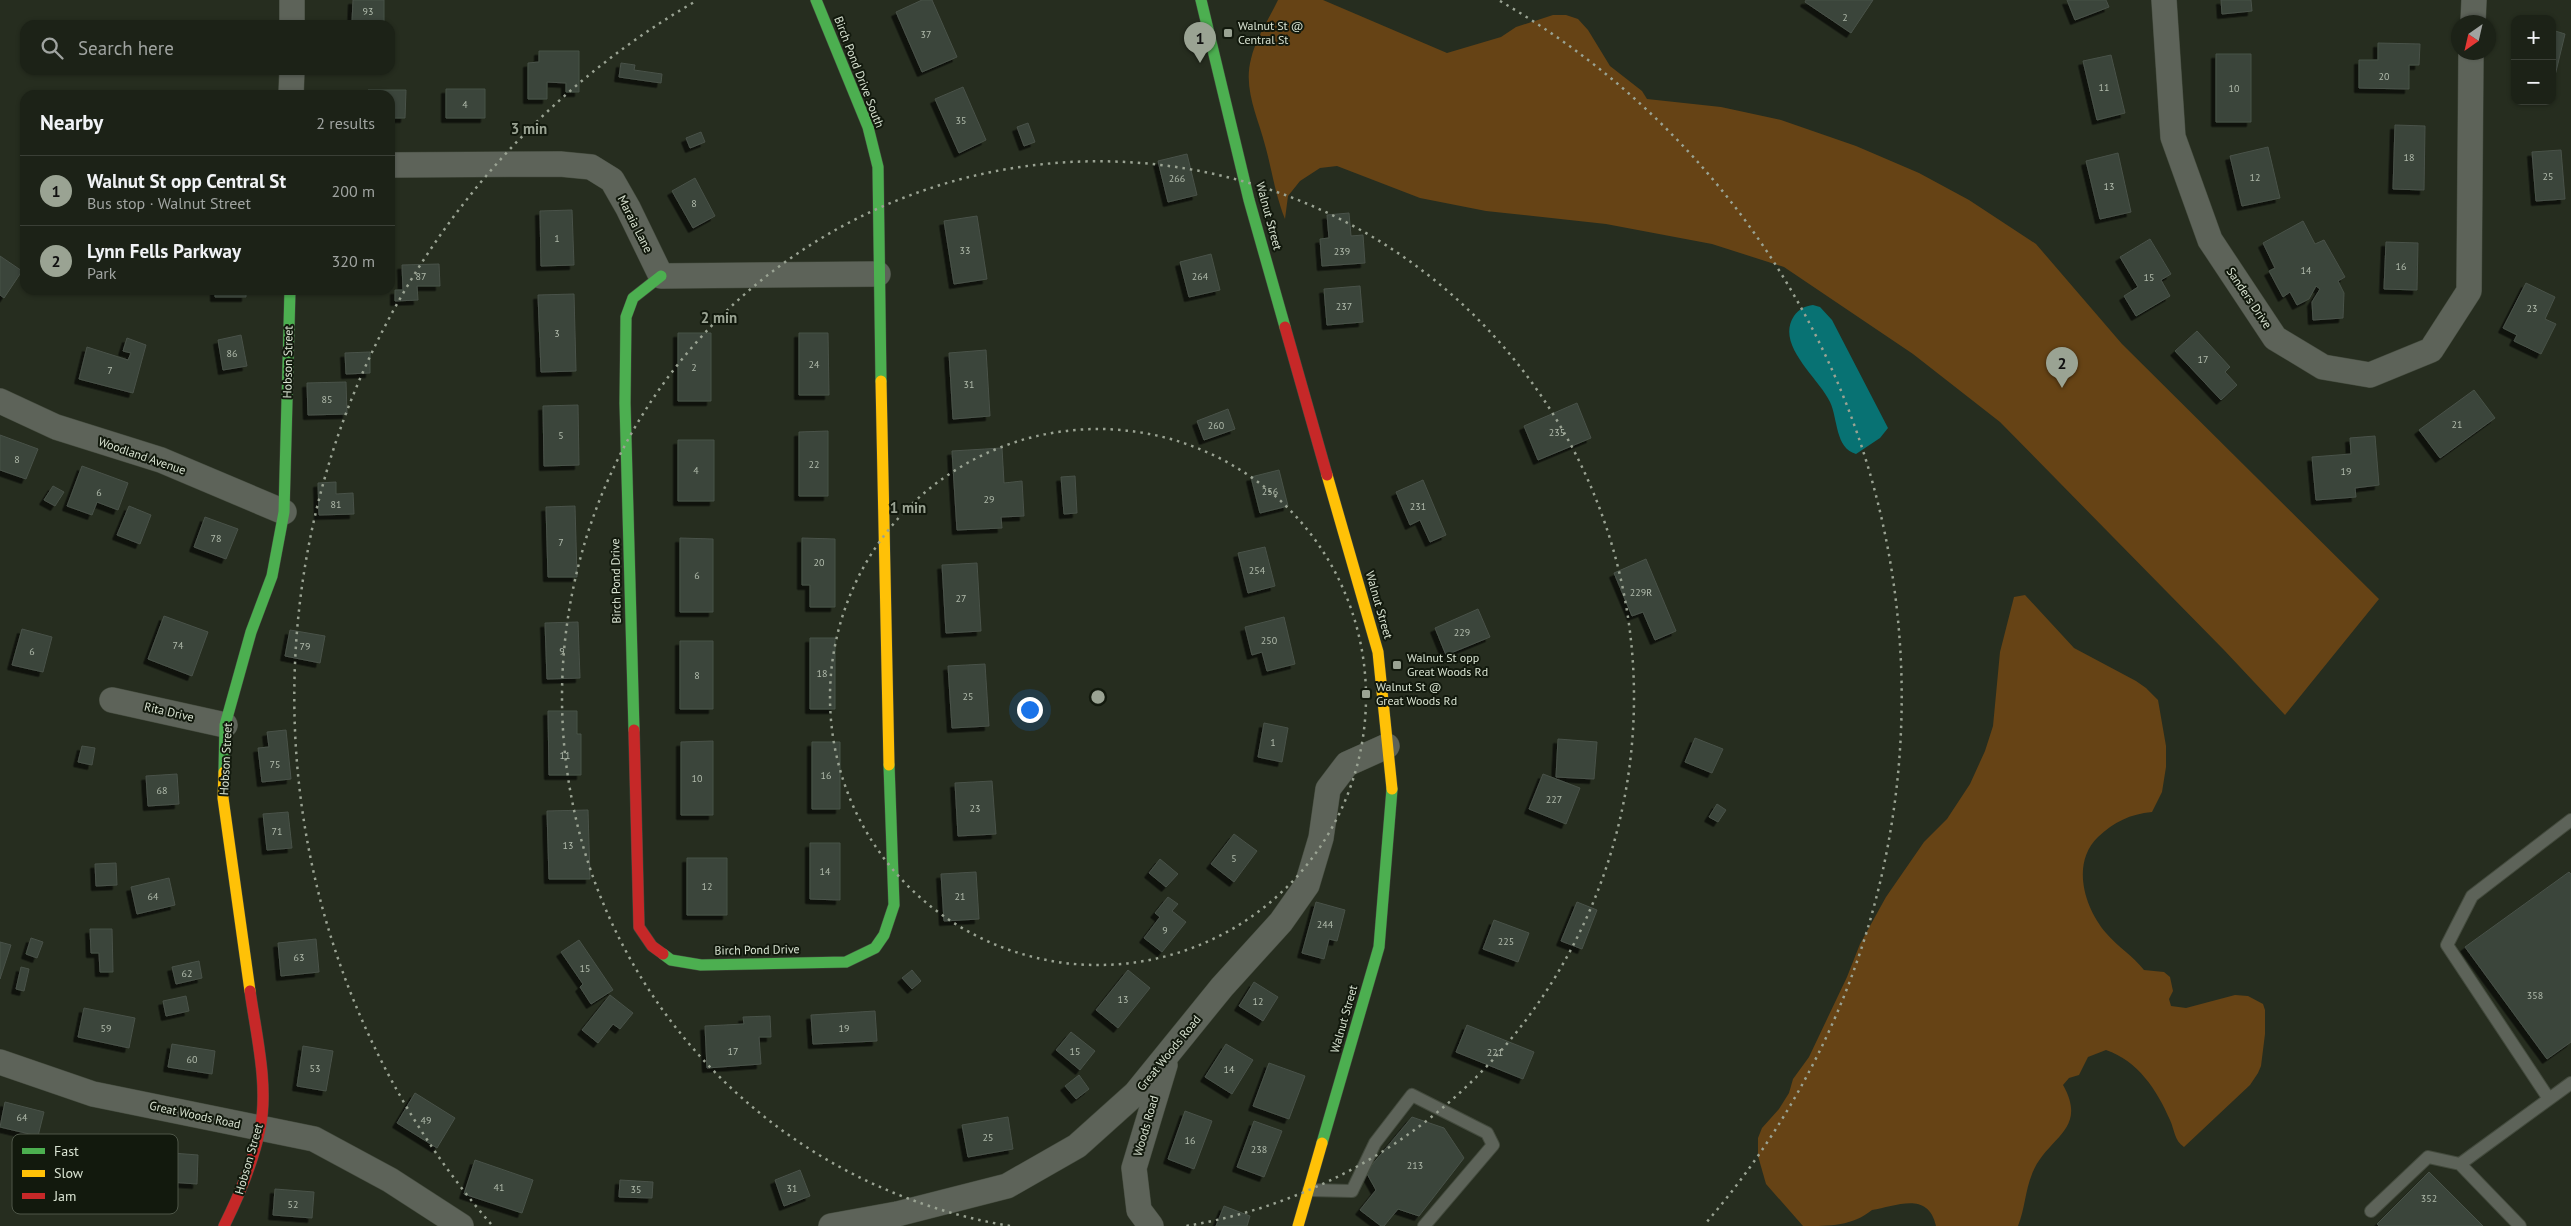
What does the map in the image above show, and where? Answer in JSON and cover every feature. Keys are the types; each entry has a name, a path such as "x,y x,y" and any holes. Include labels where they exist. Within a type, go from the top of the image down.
{"street":[{"path":"292,0 292,20"},
{"name":"Birch Pond Drive South","path":"816,0 868,127 878,167 878,274"},
{"name":"Walnut Street","path":"1201,0 1249,200 1378,652 1392,792 1379,947 1298,1226"},
{"name":"Sanders Drive","path":"2164,0 2173,137 2210,240 2275,338 2323,367 2370,375 2431,350 2470,291 2471,60"},
{"path":"2473,15 2474,0"},
{"path":"292,75 292,90"},
{"name":"Maraia Lane","path":"395,165 560,164 592,167 612,180 628,208 661,276"},
{"path":"661,276 878,274"},
{"name":"Birch Pond Drive","path":"661,276 633,298 626,317 625,403 639,926 652,946 671,960 701,965 846,962 868,954 886,935 894,905 885,659 878,274"},
{"name":"Hobson Street","path":"224,1226 236,1202 260,1128 262,1078 223,798 225,725 251,632 272,576 284,512 290,295"},
{"name":"Woodland Avenue","path":"0,401 56,427 160,460 284,512"},
{"name":"Rita Drive","path":"112,700 225,725"},
{"name":"Great Woods Road","path":"831,1226 897,1214 1007,1186 1077,1146 1136,1093 1222,987 1282,922 1308,885 1321,838 1328,789 1347,764 1387,746"},
{"name":"Woods Road","path":"1151,1226 1139,1210 1134,1168 1168,1054"},
{"name":"Great Woods Road","path":"0,1062 93,1094 314,1139 390,1180 461,1226"}],"lane":[{"path":"2548,1099 2446,945 2472,896 2571,820"},
{"path":"2460,1164 2571,1083"},
{"path":"1309,1190 1352,1192 1375,1143 1412,1095 1486,1133 1493,1145 1424,1226"},
{"path":"2371,1211 2428,1157 2460,1164 2520,1226"}],"shaded area":[{"path":"1278,0 1323,0 1447,53 1501,37 1516,27 1553,15 1566,15 1578,19 1588,30 1610,66 1642,91 1647,99 1721,107 1781,120 1856,146 1919,173 1969,200 2036,244 2122,344 2379,599 2285,715 2224,650 2000,422 1913,354 1784,267 1712,244 1606,224 1486,211 1420,198 1337,166 1320,168 1300,181 1288,196 1285,219 1252,103 1249,81 1253,51"},
{"path":"2025,595 2074,648 2136,681 2158,700 2166,746 2166,767 2162,792 2152,812 2129,817 2116,823 2098,837 2090,848 2085,859 2083,872 2087,898 2092,911 2106,933 2144,970 2164,972 2170,977 2173,991 2169,999 2171,1006 2186,1008 2235,995 2248,996 2263,1004 2265,1010 2265,1034 2261,1066 2250,1085 2184,1147 2176,1138 2170,1120 2159,1098 2137,1069 2128,1061 2106,1050 2088,1057 2079,1075 2069,1078 2063,1085 2070,1101 2071,1113 2068,1124 2038,1161 2028,1187 2018,1226 1936,1226 1932,1215 1926,1208 1910,1203 1872,1210 1857,1219 1840,1224 1803,1226 1766,1184 1758,1156 1758,1138 1762,1128 1779,1109 1789,1093 1793,1079 1809,1057 1847,977 1860,944 1886,897 1924,842 1947,819 1970,784 1985,751 1993,726 2000,652 2014,597"}],"water":[{"path":"1813,305 1820,307 1832,320 1888,428 1880,438 1856,454 1844,446 1830,402 1800,361 1790,338 1790,327 1794,316 1802,308"}],"building":[{"path":"353,0 384,0 384,20 352,20"},
{"path":"922,0 932,0 957,57 922,72 896,12"},
{"path":"1806,0 1873,0 1851,33 1805,2"},
{"path":"2067,0 2106,0 2109,7 2075,20"},
{"path":"2221,0 2251,0 2252,11 2222,14"},
{"path":"2556,31 2565,34 2556,72"},
{"path":"2378,43 2420,44 2419,65 2409,65 2409,89 2359,88 2359,60 2378,60"},
{"path":"539,51 579,51 579,92 566,92 566,83 547,82 547,99 528,99 528,63 539,62"},
{"path":"2216,54 2251,54 2251,122 2216,122"},
{"path":"2111,55 2125,113 2097,120 2083,61"},
{"path":"621,63 635,65 634,70 662,74 661,83 619,77"},
{"path":"963,87 986,140 959,153 935,99"},
{"path":"446,89 485,89 485,118 446,118"},
{"path":"395,90 406,90 405,118 395,118"},
{"path":"1028,123 1035,142 1024,146 1017,127"},
{"path":"2395,125 2425,126 2424,190 2393,189"},
{"path":"701,132 705,142 690,148 686,138"},
{"path":"2268,147 2280,198 2242,206 2230,156"},
{"path":"2561,150 2565,199 2536,201 2532,152"},
{"path":"2118,153 2131,212 2100,219 2086,161"},
{"path":"1187,154 1197,195 1168,202 1158,161"},
{"path":"695,178 715,216 693,228 672,191"},
{"path":"572,210 574,265 541,266 540,211"},
{"path":"1349,213 1351,236 1363,235 1365,263 1322,266 1320,239 1329,238 1327,215"},
{"path":"977,216 987,279 954,284 944,221"},
{"path":"2303,221 2315,244 2324,240 2345,277 2338,281 2344,293 2343,318 2313,320 2312,302 2320,289 2316,286 2309,299 2297,305 2290,292 2283,297 2269,271 2275,268 2263,243"},
{"path":"2150,239 2171,274 2161,280 2170,296 2136,316 2124,296 2138,287 2120,257"},
{"path":"2386,242 2418,243 2417,290 2384,289"},
{"path":"1211,254 1220,290 1189,297 1180,262"},
{"path":"0,256 20,270 20,274 4,298 0,295"},
{"path":"439,264 440,286 417,286 418,300 395,301 395,290 403,290 402,265"},
{"path":"2526,283 2555,297 2545,319 2556,324 2541,354 2514,341 2517,335 2503,328"},
{"path":"1360,286 1363,322 1327,325 1324,289"},
{"path":"574,294 576,371 541,372 538,295"},
{"path":"215,295 246,295 246,297 215,297"},
{"path":"2197,331 2230,367 2225,372 2237,385 2221,400 2175,351"},
{"path":"678,333 711,333 711,401 678,401"},
{"path":"799,333 828,333 829,395 799,395"},
{"path":"241,335 247,366 223,370 218,340"},
{"path":"127,338 146,345 133,393 79,379 87,347 128,360 131,353 123,351"},
{"path":"986,350 990,416 953,419 949,353"},
{"path":"370,352 370,373 346,374 345,353"},
{"path":"346,382 347,414 308,415 307,383"},
{"path":"2474,390 2495,418 2440,458 2419,430"},
{"path":"1577,403 1591,438 1538,460 1524,426"},
{"path":"578,405 579,465 544,466 543,406"},
{"path":"1228,409 1235,429 1204,440 1197,421"},
{"path":"828,431 828,496 799,496 799,432"},
{"path":"0,435 38,449 26,479 0,470"},
{"path":"2375,436 2379,485 2355,488 2356,497 2316,500 2312,457 2351,454 2350,438"},
{"path":"678,440 714,440 714,501 678,501"},
{"path":"1002,448 1004,483 1022,481 1024,516 1001,517 1002,528 957,530 952,451"},
{"path":"82,466 128,483 118,510 97,502 92,515 67,506"},
{"path":"1279,470 1288,506 1260,513 1251,477"},
{"path":"1075,476 1077,513 1064,514 1061,477"},
{"path":"1423,480 1446,535 1430,542 1420,520 1410,525 1396,492"},
{"path":"336,482 336,494 353,493 354,514 319,515 318,483"},
{"path":"53,486 64,492 55,506 44,500"},
{"path":"129,506 151,515 140,544 117,535"},
{"path":"575,506 577,577 548,577 546,507"},
{"path":"205,517 238,529 226,559 194,547"},
{"path":"680,538 713,539 713,612 680,612"},
{"path":"802,538 835,539 835,607 810,607 810,585 802,585"},
{"path":"1265,547 1275,586 1248,593 1238,553"},
{"path":"1646,559 1676,631 1655,640 1643,612 1632,616 1614,573"},
{"path":"977,563 981,631 946,633 942,565"},
{"path":"1478,609 1490,637 1446,655 1435,628"},
{"path":"164,616 208,632 192,676 148,659"},
{"path":"1284,617 1295,664 1267,671 1262,652 1252,655 1245,627"},
{"path":"578,622 580,678 547,679 545,623"},
{"path":"22,629 52,637 43,672 12,665"},
{"path":"290,630 325,636 320,663 285,656"},
{"path":"810,638 835,638 835,709 810,709"},
{"path":"680,641 713,641 713,709 680,709"},
{"path":"985,664 989,726 952,728 948,666"},
{"path":"548,711 577,711 577,734 581,734 581,775 549,775"},
{"path":"1264,723 1288,728 1282,762 1258,757"},
{"path":"286,730 291,779 262,782 258,748 269,747 267,732"},
{"path":"1695,738 1723,749 1712,773 1685,762"},
{"path":"1558,739 1597,742 1594,779 1556,777"},
{"path":"713,741 713,815 681,815 681,742"},
{"path":"812,742 840,742 840,809 812,809"},
{"path":"82,746 95,748 92,765 78,762"},
{"path":"177,774 179,804 148,806 146,776"},
{"path":"1543,774 1580,788 1566,824 1529,809"},
{"path":"992,781 996,834 958,836 955,783"},
{"path":"1717,804 1726,810 1718,822 1709,817"},
{"path":"588,810 590,879 549,879 547,811"},
{"path":"288,812 292,848 267,850 263,814"},
{"path":"1234,834 1257,851 1234,882 1211,864"},
{"path":"810,843 840,843 840,900 810,899"},
{"path":"687,858 727,858 727,915 687,915"},
{"path":"1160,859 1178,874 1166,887 1149,873"},
{"path":"116,863 117,885 96,886 95,864"},
{"path":"976,872 979,919 944,921 941,874"},
{"path":"2569,872 2571,874 2571,1042 2547,1059 2465,947"},
{"path":"169,878 175,905 137,914 131,887"},
{"path":"1168,897 1178,904 1172,911 1186,922 1162,952 1144,938 1160,917 1155,913"},
{"path":"1316,902 1345,910 1337,941 1329,939 1324,959 1302,953"},
{"path":"1577,902 1597,910 1582,949 1561,941"},
{"path":"1494,920 1529,933 1518,962 1483,949"},
{"path":"90,929 112,929 113,972 100,972 99,953 91,953"},
{"path":"31,938 43,942 37,958 26,954"},
{"path":"316,939 319,972 281,976 278,943"},
{"path":"579,940 613,990 591,1004 580,987 583,984 561,952"},
{"path":"0,942 11,945 0,979"},
{"path":"199,961 202,978 176,984 172,967"},
{"path":"21,967 29,969 24,991 16,989"},
{"path":"912,970 921,981 912,989 902,978"},
{"path":"1128,970 1150,988 1118,1028 1096,1010"},
{"path":"1254,982 1278,997 1263,1021 1239,1006"},
{"path":"610,995 633,1013 620,1029 613,1024 598,1043 582,1030"},
{"path":"186,996 189,1011 166,1016 163,1001"},
{"path":"84,1008 135,1018 129,1048 78,1037"},
{"path":"875,1011 877,1041 813,1044 811,1015"},
{"path":"770,1016 771,1037 759,1037 761,1064 707,1068 705,1026 744,1024 743,1017"},
{"path":"1467,1025 1534,1052 1523,1079 1456,1052"},
{"path":"1071,1032 1095,1051 1080,1070 1056,1050"},
{"path":"172,1044 215,1051 212,1074 168,1067"},
{"path":"1226,1044 1253,1060 1232,1094 1205,1077"},
{"path":"303,1046 333,1051 326,1091 297,1086"},
{"path":"1269,1063 1305,1076 1289,1119 1253,1106"},
{"path":"1079,1075 1089,1089 1076,1099 1065,1086"},
{"path":"415,1093 455,1118 437,1148 397,1123"},
{"path":"5,1102 44,1112 38,1134 30,1134 0,1127"},
{"path":"1185,1111 1212,1121 1194,1169 1168,1159"},
{"path":"1008,1117 1013,1149 968,1157 962,1125"},
{"path":"1412,1117 1444,1128 1464,1158 1419,1216 1398,1209 1384,1226 1381,1226 1360,1210 1376,1190 1366,1172"},
{"path":"1254,1121 1282,1131 1264,1177 1237,1167"},
{"path":"178,1153 198,1155 197,1184 178,1183"},
{"path":"475,1160 533,1180 522,1213 464,1194"},
{"path":"800,1170 810,1196 784,1206 775,1180"},
{"path":"2429,1172 2483,1226 2379,1226 2377,1224"},
{"path":"620,1180 653,1182 652,1198 619,1197"},
{"path":"275,1189 314,1192 312,1218 273,1215"},
{"path":"1224,1206 1250,1216 1247,1226 1216,1226"}],"traffic: fast":[{"path":"816,0 868,127 878,167 881,381"},
{"path":"1201,0 1249,200 1285,327"},
{"path":"634,730 625,403 626,317 633,298 661,276"},
{"path":"224,772 225,725 251,632 272,576 284,512 290,295"},
{"path":"663,954 671,960 701,965 846,962 875,948 884,935 894,905 889,765"},
{"path":"1322,1143 1379,947 1392,789"}],"traffic: slow":[{"path":"881,381 889,765"},
{"path":"1327,475 1378,652 1392,789"},
{"path":"224,772 223,798 250,991"},
{"path":"1298,1226 1322,1143"}],"traffic: jam":[{"path":"1285,327 1327,475"},
{"path":"634,730 639,927 652,946 663,954"},
{"path":"224,1226 249,1166 260,1129 262,1112 261,1060 250,991"}],"place":[{"name":"Walnut St @ Central St","path":"1228,33"},
{"name":"Walnut St opp Central St","path":"1200,63"},
{"name":"Lynn Fells Parkway","path":"2062,388"},
{"name":"Walnut St opp Great Woods Rd","path":"1397,665"},
{"name":"Walnut St @ Great Woods Rd","path":"1366,694"}]}
